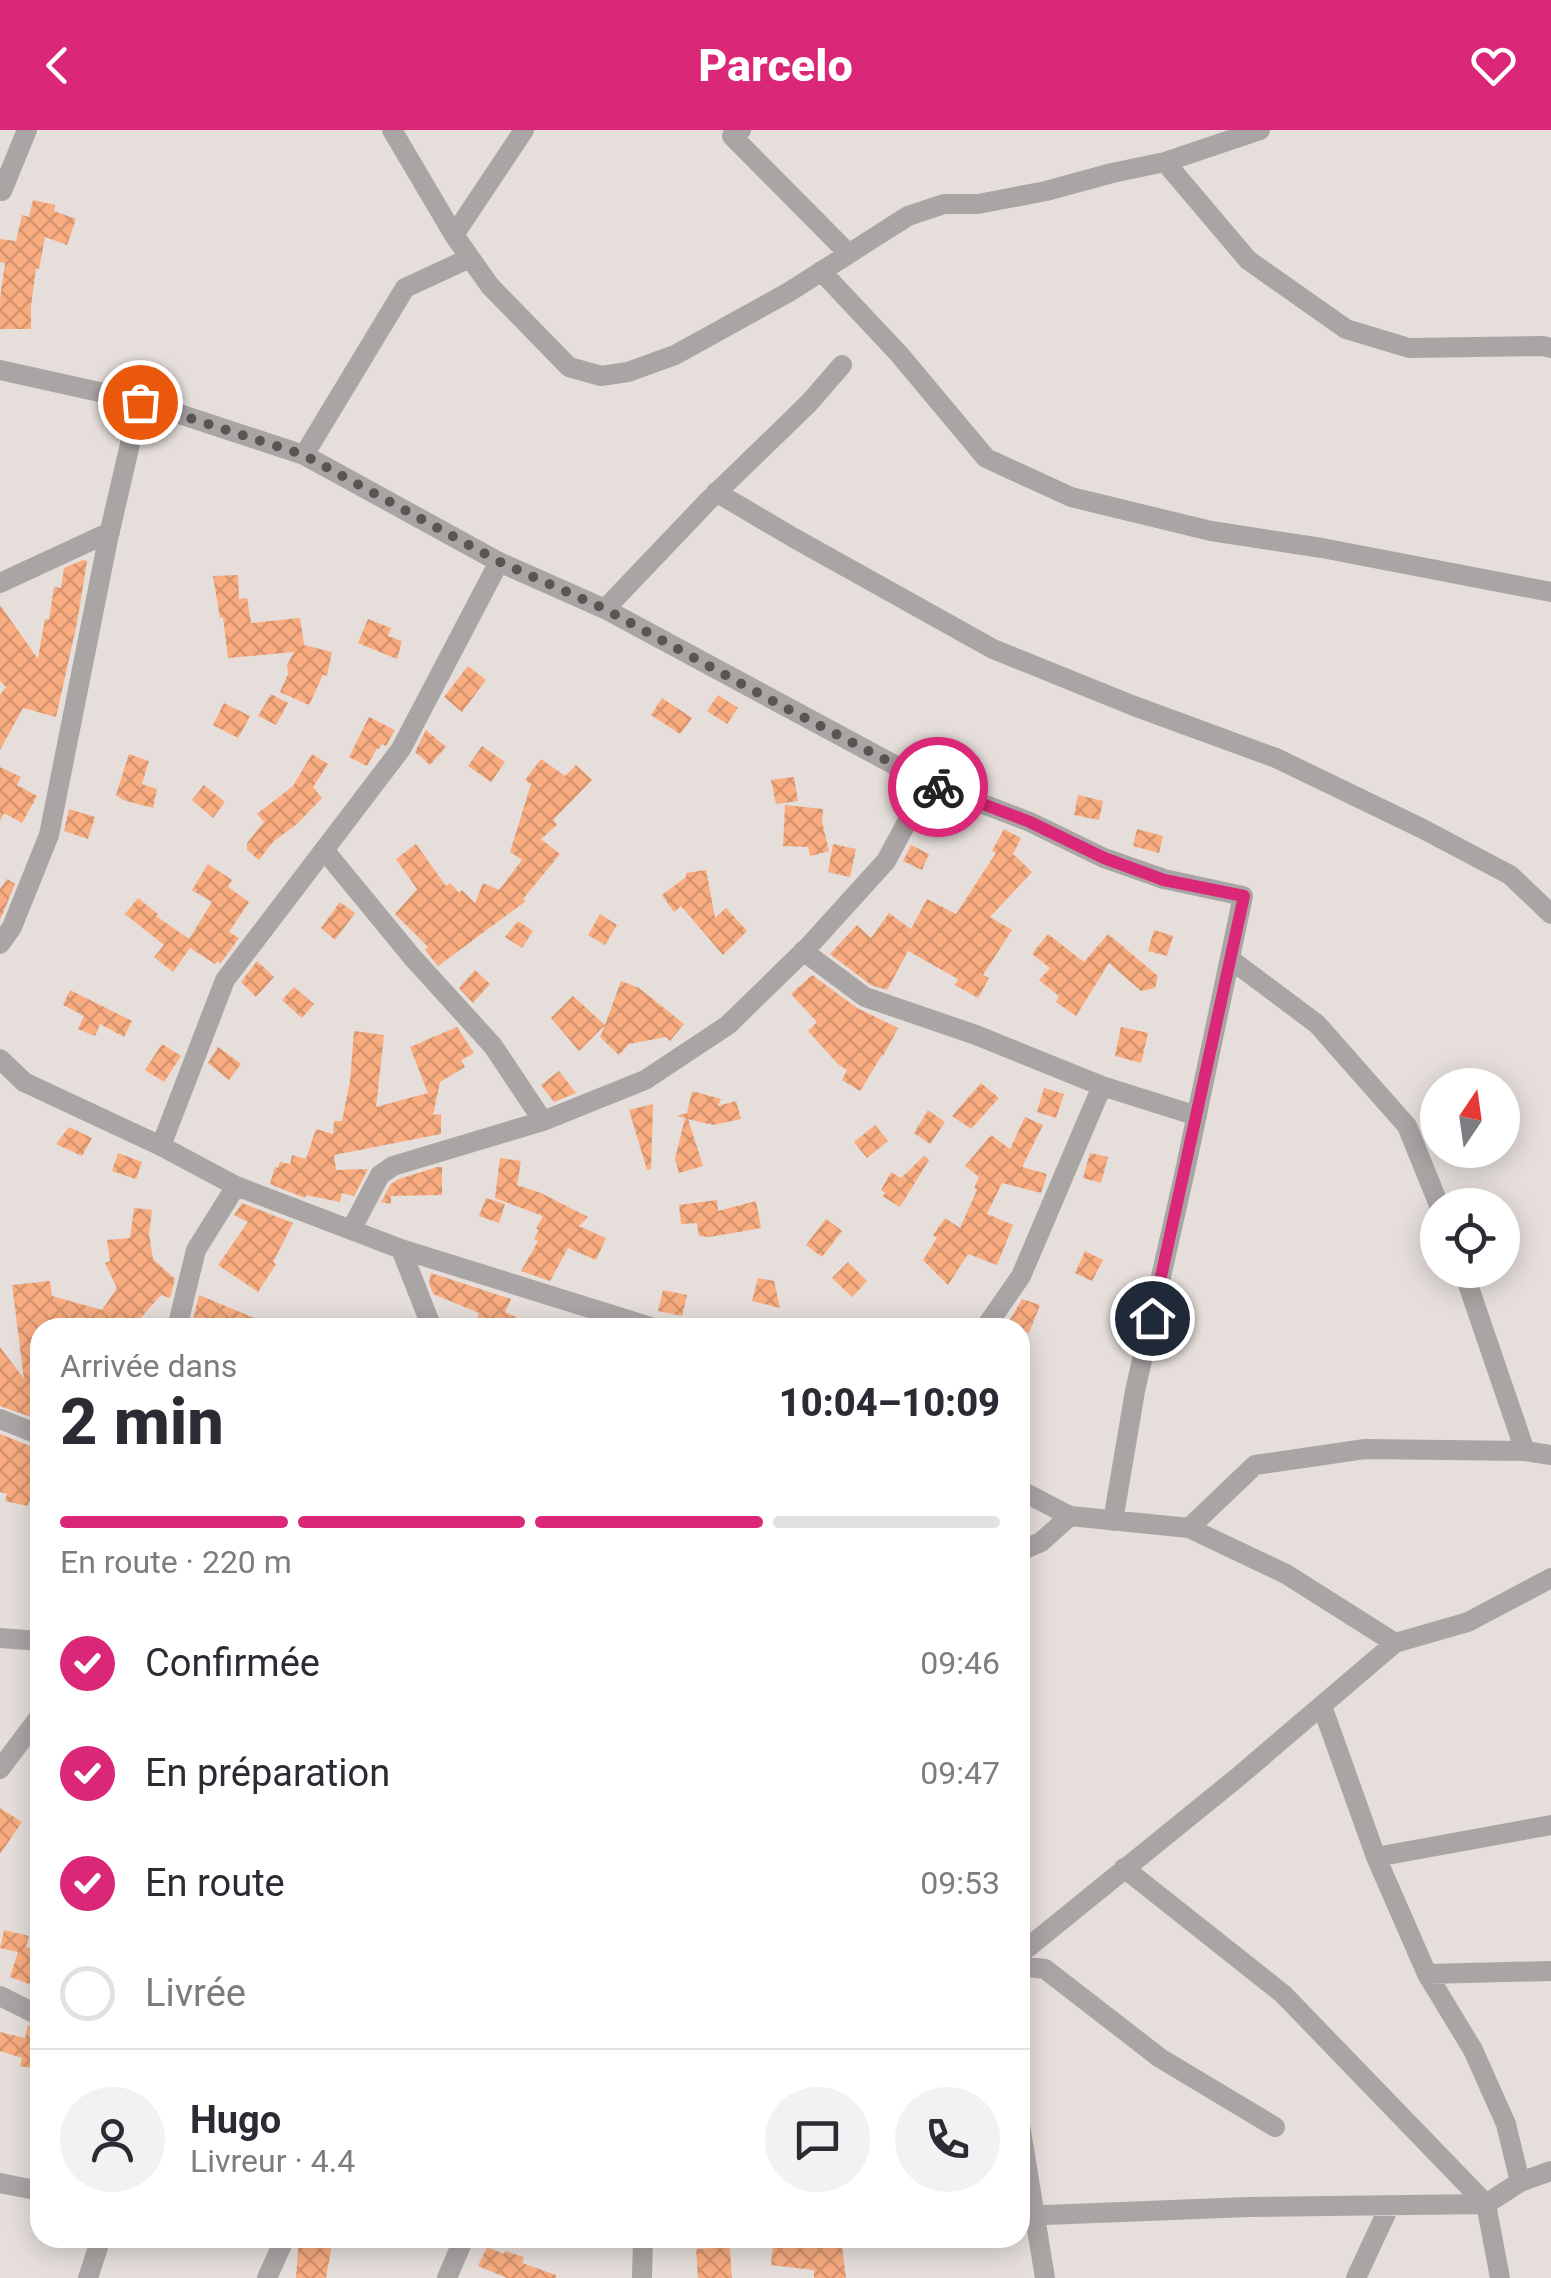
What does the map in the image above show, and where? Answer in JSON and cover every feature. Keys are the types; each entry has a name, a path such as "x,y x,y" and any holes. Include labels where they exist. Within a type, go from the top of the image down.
{"street":[{"path":"2,191 27,130"},
{"path":"392,130 454,235 490,286 569,367 600,376 628,372 675,356 742,320 908,216 944,204 978,204 1046,192 1165,162 1260,130"},
{"path":"454,235 524,130"},
{"path":"733,132 848,253"},
{"path":"1165,162 1248,260 1346,329 1409,348 1551,348"},
{"path":"304,455 406,288 470,258"},
{"path":"821,270 899,354 986,458 1072,497 1211,531 1551,592"},
{"path":"605,609 842,365"},
{"path":"0,370 140,402 304,455 500,562 605,609 928,783 1030,822 1119,864 1164,880 1244,896 1135,1390 1113,1521"},
{"path":"0,944 12,928 49,835 140,402"},
{"path":"716,492 993,649 1276,758 1422,828 1510,874 1551,914"},
{"path":"0,583 110,532"},
{"path":"161,1146 224,980 401,749 500,562"},
{"path":"351,1230 380,1175 393,1166 544,1121 645,1080 728,1024 804,951 886,861 928,783"},
{"path":"325,851 492,1046 544,1121"},
{"path":"804,951 864,997 1102,1086 1197,1116"},
{"path":"1230,959 1317,1024 1407,1126 1432,1188"},
{"path":"0,1059 24,1082 236,1186 401,1250 622,1318"},
{"path":"992,1318 1021,1276 1102,1086"},
{"path":"179,1318 196,1250 236,1186"},
{"path":"401,1250 428,1318"},
{"path":"1469,1288 1524,1451"},
{"path":"0,1419 30,1431"},
{"path":"1189,1528 1255,1465 1365,1449 1524,1451 1551,1455"},
{"path":"1030,1495 1070,1516 1189,1528 1286,1574 1394,1643"},
{"path":"1030,1547 1070,1516"},
{"path":"1030,1946 1394,1643 1468,1622 1551,1578"},
{"path":"0,1638 30,1640"},
{"path":"1322,1706 1376,1857 1426,1974 1480,2065 1506,2124 1520,2182"},
{"path":"0,1769 30,1729"},
{"path":"1376,1857 1551,1826"},
{"path":"1124,1868 1283,1994 1486,2204 1500,2278"},
{"path":"1030,1967 1045,1969 1160,2058 1275,2126"},
{"path":"1426,1974 1551,1971"},
{"path":"0,1996 30,2011"},
{"path":"1030,2216 1248,2207 1486,2204 1520,2182 1551,2171"},
{"path":"0,2183 30,2189"},
{"path":"1356,2278 1390,2205"},
{"path":"1030,2223 1046,2278"},
{"path":"88,2278 98,2248"},
{"path":"267,2278 280,2248"},
{"path":"447,2278 460,2248"},
{"path":"642,2278 643,2248"}],"building":[{"path":"33,200 55,205 54,211 76,219 67,245 45,237 39,269 36,268 31,329 0,329 5,263 0,262 0,239 16,241 22,215 29,217"},
{"path":"87,561 77,623 56,717 23,708 0,750 0,695 6,687 0,681 0,605 38,659 54,587 61,588 64,568"},
{"path":"238,575 239,599 247,598 251,623 300,618 304,645 332,652 327,676 323,675 309,705 280,692 294,652 228,658 213,576"},
{"path":"368,619 391,628 388,636 402,641 397,659 358,643"},
{"path":"468,666 486,680 462,712 444,697"},
{"path":"271,694 288,703 276,725 258,716"},
{"path":"718,695 738,708 727,724 707,711"},
{"path":"662,698 692,718 680,734 651,715"},
{"path":"224,703 250,716 238,738 213,725"},
{"path":"369,717 395,730 386,746 377,748 367,766 349,757"},
{"path":"426,730 446,747 430,765 415,752"},
{"path":"482,746 505,762 491,782 468,766"},
{"path":"129,754 149,761 142,784 157,789 153,808 116,795"},
{"path":"312,754 328,764 313,787 322,798 273,842 259,860 247,850 247,843 264,822 257,814 293,786"},
{"path":"541,759 565,776 576,765 592,780 553,820 557,825 541,839 560,854 523,899 526,901 438,966 425,950 428,947 395,914 417,889 396,859 416,844 446,886 450,883 459,893 462,890 475,903 483,883 499,890 522,860 510,852 531,784 525,780"},
{"path":"0,767 21,777 17,785 37,796 22,823 4,813 0,821"},
{"path":"794,777 798,801 776,804 771,780"},
{"path":"204,785 225,802 213,818 192,800"},
{"path":"1078,795 1103,801 1099,820 1074,815"},
{"path":"785,805 823,809 829,851 810,856 808,847 783,846"},
{"path":"69,809 95,817 88,839 64,831"},
{"path":"1004,829 1021,838 1013,854 1032,872 990,917 1012,930 983,975 989,978 978,998 955,985 958,979 908,951 887,990 871,985 830,954 857,925 871,938 889,913 911,929 927,899 956,914 996,853 992,851"},
{"path":"1137,829 1163,836 1159,853 1133,846"},
{"path":"833,844 856,849 850,877 828,872"},
{"path":"911,845 929,854 922,870 903,861"},
{"path":"208,864 232,880 228,887 249,902 229,932 239,938 220,964 190,948 173,972 154,957 164,945 125,914 138,898 189,939 212,902 192,890"},
{"path":"706,870 715,918 726,908 747,931 723,955 681,906 674,912 662,895 686,873"},
{"path":"7,879 15,884 0,920 0,889"},
{"path":"340,902 355,913 335,940 321,928"},
{"path":"600,914 617,925 605,945 588,935"},
{"path":"518,921 533,931 522,948 505,937"},
{"path":"1154,930 1173,936 1167,956 1148,951"},
{"path":"1048,934 1084,962 1108,934 1158,976 1155,988 1141,991 1109,963 1076,1016 1056,1002 1059,996 1039,980 1050,968 1032,954"},
{"path":"257,961 274,977 256,997 241,982"},
{"path":"475,970 490,984 473,1003 459,988"},
{"path":"812,975 857,1008 898,1028 860,1091 842,1080 847,1070 808,1031 817,1022 791,994"},
{"path":"621,981 639,988 684,1024 670,1041 666,1037 629,1044 619,1055 600,1037"},
{"path":"294,987 314,1004 302,1018 282,1000"},
{"path":"70,990 132,1021 124,1037 100,1024 95,1036 78,1029 84,1016 63,1005"},
{"path":"573,996 605,1025 579,1051 551,1018"},
{"path":"457,1027 474,1053 461,1060 465,1067 440,1082 433,1115 441,1114 441,1134 334,1155 336,1170 368,1169 354,1196 342,1193 340,1202 306,1195 305,1198 270,1184 280,1162 290,1164 292,1155 306,1159 316,1129 333,1134 334,1121 342,1121 354,1031 384,1035 376,1107 428,1093 410,1047"},
{"path":"1121,1027 1148,1033 1141,1063 1115,1056"},
{"path":"162,1044 181,1056 164,1082 145,1070"},
{"path":"218,1047 241,1064 229,1080 208,1063"},
{"path":"559,1071 576,1093 554,1102 541,1085"},
{"path":"981,1083 999,1098 971,1129 952,1116"},
{"path":"1044,1088 1064,1094 1056,1118 1037,1112"},
{"path":"692,1091 721,1099 718,1106 736,1101 741,1119 713,1125 688,1119 703,1166 679,1173 675,1159 685,1118 676,1116 687,1113"},
{"path":"653,1104 651,1169 647,1170 629,1110"},
{"path":"928,1110 945,1122 930,1144 914,1133"},
{"path":"1025,1117 1043,1125 1022,1167 1047,1174 1041,1193 1002,1183 987,1214 1013,1225 997,1265 968,1254 948,1285 923,1260 937,1238 933,1235 945,1218 960,1228 979,1177 965,1166 991,1135 1010,1149"},
{"path":"875,1125 888,1141 867,1158 854,1142"},
{"path":"69,1127 92,1138 82,1156 56,1144"},
{"path":"118,1153 142,1162 136,1179 112,1171"},
{"path":"1090,1153 1108,1157 1101,1183 1083,1178"},
{"path":"924,1156 929,1160 900,1207 882,1196 886,1193 881,1190 891,1172 901,1178"},
{"path":"500,1158 521,1161 517,1185 588,1217 579,1226 606,1238 596,1260 568,1248 550,1281 521,1271 538,1241 534,1239 539,1230 536,1229 543,1216 495,1198"},
{"path":"442,1167 442,1195 391,1196 391,1204 381,1202 391,1184 399,1179"},
{"path":"486,1198 505,1204 499,1223 479,1216"},
{"path":"717,1200 718,1211 756,1201 761,1228 710,1237 699,1236 697,1223 681,1224 679,1205"},
{"path":"242,1203 293,1223 273,1262 276,1264 258,1292 218,1265 248,1222 234,1215"},
{"path":"134,1208 152,1210 149,1234 153,1259 175,1279 170,1298 161,1295 141,1318 30,1318 30,1417 0,1406 0,1347 24,1379 12,1285 50,1281 52,1296 102,1310 117,1288 105,1263 110,1261 107,1240 130,1238"},
{"path":"826,1219 842,1231 822,1257 806,1245"},
{"path":"1085,1251 1103,1260 1092,1281 1075,1273"},
{"path":"848,1262 867,1281 852,1297 832,1278"},
{"path":"431,1273 511,1299 505,1312 518,1318 478,1318 479,1313 433,1294"},
{"path":"758,1278 774,1281 780,1308 752,1301"},
{"path":"663,1290 687,1295 682,1316 658,1311"},
{"path":"199,1295 254,1318 193,1318"},
{"path":"1022,1299 1040,1305 1030,1330 1030,1318 1011,1318"},
{"path":"0,1434 30,1446 30,1501 28,1506 5,1501 7,1494 0,1492"},
{"path":"0,1808 22,1822 0,1854"},
{"path":"4,1930 29,1936 26,1947 30,1948 30,1984 10,1977 18,1952 0,1948"},
{"path":"28,2025 30,2068 20,2066 22,2058 0,2051 0,2032 25,2038"},
{"path":"298,2248 331,2248 326,2278 296,2278"},
{"path":"489,2248 524,2257 522,2263 556,2278 507,2278 478,2266"},
{"path":"730,2248 732,2278 698,2278 696,2249"},
{"path":"773,2248 842,2248 846,2278 814,2278 814,2270 771,2265"}],"way so far":[{"path":"140,402 304,455 500,562 605,609 938,787"}],"route":[{"path":"938,787 1164,880 1244,896 1152,1318"}]}
